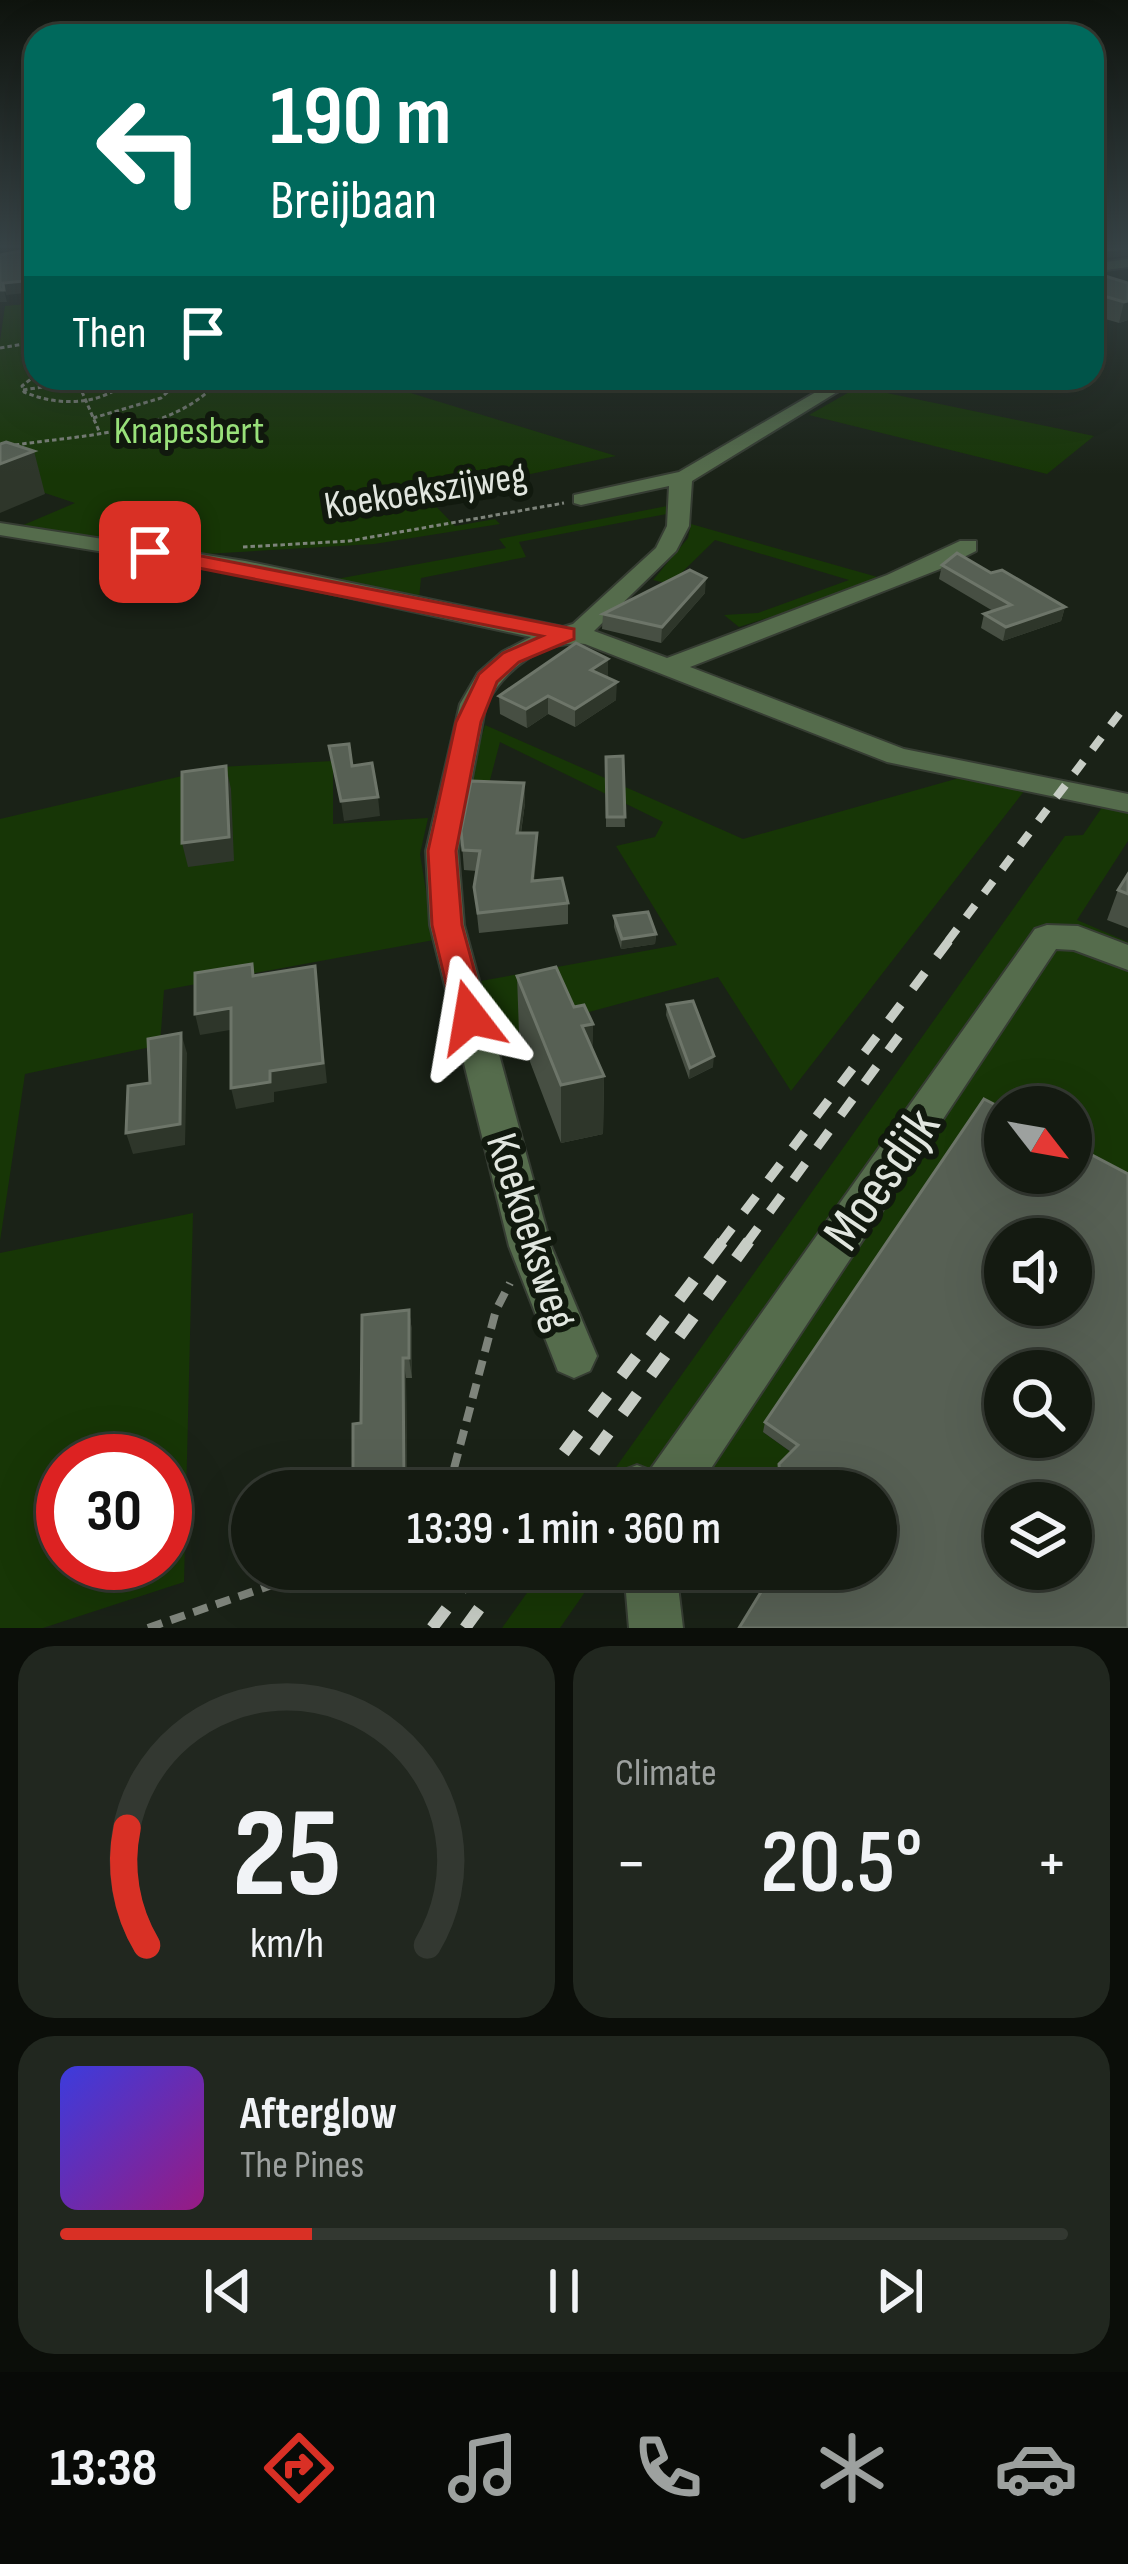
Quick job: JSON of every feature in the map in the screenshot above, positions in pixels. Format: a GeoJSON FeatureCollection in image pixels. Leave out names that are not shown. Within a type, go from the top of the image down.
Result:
{"type":"FeatureCollection","features":[{"type":"Feature","properties":{"kind":"street"},"geometry":{"type":"LineString","coordinates":[[685,477],[832,390]]}},
{"type":"Feature","properties":{"kind":"street","name":"Koekoekszijweg"},"geometry":{"type":"LineString","coordinates":[[581,499],[685,477]]}},
{"type":"Feature","properties":{"kind":"street","name":"Koekoeksweg"},"geometry":{"type":"LineString","coordinates":[[574,1356],[530,1246],[447,925],[442,851],[473,704],[487,679],[511,658],[583,629],[665,551],[678,526],[679,486],[685,477]]}},
{"type":"Feature","properties":{"kind":"street"},"geometry":{"type":"LineString","coordinates":[[0,529],[245,568],[589,637],[897,756],[1128,803]]}},
{"type":"Feature","properties":{"kind":"street"},"geometry":{"type":"LineString","coordinates":[[671,665],[728,636],[880,588],[968,546]]}},
{"type":"Feature","properties":{"kind":"street","name":"Moesdijk"},"geometry":{"type":"LineString","coordinates":[[680,1470],[1047,937],[1078,938],[1128,958]]}},
{"type":"Feature","properties":{"kind":"street"},"geometry":{"type":"LineString","coordinates":[[652,1590],[656,1628]]}},
{"type":"Feature","properties":{"kind":"path"},"geometry":{"type":"LineString","coordinates":[[23,390],[46,400],[85,399],[117,390]]}},
{"type":"Feature","properties":{"kind":"path"},"geometry":{"type":"LineString","coordinates":[[81,390],[99,431]]}},
{"type":"Feature","properties":{"kind":"path"},"geometry":{"type":"LineString","coordinates":[[93,418],[161,398],[170,390]]}},
{"type":"Feature","properties":{"kind":"path"},"geometry":{"type":"LineString","coordinates":[[0,448],[152,420],[212,390]]}},
{"type":"Feature","properties":{"kind":"path","name":"Koekoekszijweg"},"geometry":{"type":"LineString","coordinates":[[233,547],[350,541],[581,499]]}},
{"type":"Feature","properties":{"kind":"path"},"geometry":{"type":"LineString","coordinates":[[454,1470],[496,1310],[530,1246]]}},
{"type":"Feature","properties":{"kind":"path"},"geometry":{"type":"LineString","coordinates":[[148,1628],[257,1590]]}},
{"type":"Feature","properties":{"kind":"green space","name":"Knapesbert"},"geometry":{"type":"Polygon","coordinates":[[[3,322],[24,322],[24,390],[401,390],[616,456],[426,496],[455,526],[495,519],[500,524],[374,544],[205,554],[21,526],[75,503],[0,478],[3,322]]]}},
{"type":"Feature","properties":{"kind":"green space"},"geometry":{"type":"Polygon","coordinates":[[[853,390],[872,390],[1094,436],[1047,474],[809,415],[853,390]]]}},
{"type":"Feature","properties":{"kind":"green space"},"geometry":{"type":"Polygon","coordinates":[[[672,505],[672,513],[519,542],[526,557],[421,578],[419,599],[331,580],[506,548],[499,539],[672,505]]]}},
{"type":"Feature","properties":{"kind":"green space"},"geometry":{"type":"Polygon","coordinates":[[[691,524],[888,580],[739,627],[724,615],[758,613],[849,580],[715,540],[670,584],[653,580],[688,538],[691,524]]]}},
{"type":"Feature","properties":{"kind":"green space"},"geometry":{"type":"Polygon","coordinates":[[[485,725],[743,839],[959,778],[1025,790],[791,1091],[718,977],[497,1037],[481,981],[677,945],[616,846],[655,837],[663,822],[500,742],[484,803],[463,801],[485,725]]]}},
{"type":"Feature","properties":{"kind":"green space"},"geometry":{"type":"Polygon","coordinates":[[[333,761],[333,824],[428,818],[420,854],[434,940],[164,990],[160,1045],[25,1074],[0,1241],[0,819],[220,767],[333,761]]]}},
{"type":"Feature","properties":{"kind":"green space"},"geometry":{"type":"Polygon","coordinates":[[[1105,803],[1128,809],[1128,841],[1077,920],[1128,942],[1128,947],[1054,929],[670,1468],[614,1470],[1065,836],[1083,835],[1105,803]]]}},
{"type":"Feature","properties":{"kind":"green space"},"geometry":{"type":"Polygon","coordinates":[[[1067,946],[1128,966],[1128,1187],[1092,1168],[1092,1086],[984,1086],[984,1149],[763,1432],[815,1470],[694,1470],[1048,953],[1067,946]]]}},
{"type":"Feature","properties":{"kind":"green space"},"geometry":{"type":"Polygon","coordinates":[[[193,1213],[188,1434],[36,1434],[36,1590],[159,1590],[43,1628],[0,1628],[0,1253],[193,1213]]]}},
{"type":"Feature","properties":{"kind":"green space"},"geometry":{"type":"Polygon","coordinates":[[[529,1590],[586,1590],[560,1628],[502,1628],[529,1590]]]}},
{"type":"Feature","properties":{"kind":"building"},"geometry":{"type":"Polygon","coordinates":[[[0,444],[34,451],[0,464],[0,444]]]}},
{"type":"Feature","properties":{"kind":"building"},"geometry":{"type":"Polygon","coordinates":[[[957,553],[991,573],[1002,570],[1065,607],[1006,627],[984,614],[1011,605],[942,565],[957,553]]]}},
{"type":"Feature","properties":{"kind":"building"},"geometry":{"type":"Polygon","coordinates":[[[690,570],[706,578],[662,627],[603,614],[690,570]]]}},
{"type":"Feature","properties":{"kind":"building"},"geometry":{"type":"Polygon","coordinates":[[[576,643],[608,659],[591,670],[617,682],[575,709],[548,696],[526,709],[499,696],[576,643]]]}},
{"type":"Feature","properties":{"kind":"building"},"geometry":{"type":"Polygon","coordinates":[[[349,744],[352,766],[372,763],[378,797],[341,801],[329,746],[349,744]]]}},
{"type":"Feature","properties":{"kind":"building"},"geometry":{"type":"Polygon","coordinates":[[[623,756],[625,817],[607,817],[606,757],[623,756]]]}},
{"type":"Feature","properties":{"kind":"building"},"geometry":{"type":"Polygon","coordinates":[[[226,766],[229,837],[182,843],[182,772],[226,766]]]}},
{"type":"Feature","properties":{"kind":"building"},"geometry":{"type":"Polygon","coordinates":[[[471,781],[524,783],[517,833],[537,833],[532,881],[562,878],[568,903],[478,913],[474,887],[480,851],[463,850],[461,831],[471,781]]]}},
{"type":"Feature","properties":{"kind":"building"},"geometry":{"type":"Polygon","coordinates":[[[1128,874],[1128,894],[1118,890],[1128,874]]]}},
{"type":"Feature","properties":{"kind":"building"},"geometry":{"type":"Polygon","coordinates":[[[648,912],[656,934],[622,939],[614,916],[648,912]]]}},
{"type":"Feature","properties":{"kind":"building"},"geometry":{"type":"Polygon","coordinates":[[[252,964],[253,976],[315,966],[323,1063],[270,1071],[270,1082],[231,1088],[231,1008],[195,1014],[195,973],[252,964]]]}},
{"type":"Feature","properties":{"kind":"building"},"geometry":{"type":"Polygon","coordinates":[[[556,967],[574,1007],[584,1005],[593,1024],[582,1026],[604,1076],[561,1085],[517,976],[556,967]]]}},
{"type":"Feature","properties":{"kind":"building"},"geometry":{"type":"Polygon","coordinates":[[[693,1001],[714,1056],[690,1068],[667,1005],[693,1001]]]}},
{"type":"Feature","properties":{"kind":"building"},"geometry":{"type":"Polygon","coordinates":[[[181,1033],[180,1124],[126,1133],[128,1086],[150,1083],[148,1039],[181,1033]]]}},
{"type":"Feature","properties":{"kind":"building"},"geometry":{"type":"Polygon","coordinates":[[[984,1099],[984,1194],[1092,1194],[1092,1155],[1128,1174],[1128,1628],[739,1628],[762,1590],[897,1590],[897,1470],[779,1470],[779,1464],[798,1445],[765,1422],[984,1099]]]}},
{"type":"Feature","properties":{"kind":"building"},"geometry":{"type":"Polygon","coordinates":[[[409,1310],[409,1358],[403,1358],[404,1470],[353,1470],[353,1424],[361,1423],[362,1315],[409,1310]]]}},
{"type":"Feature","properties":{"kind":"railway"},"geometry":{"type":"LineString","coordinates":[[948,941],[1128,702]]}},
{"type":"Feature","properties":{"kind":"railway"},"geometry":{"type":"LineString","coordinates":[[720,1244],[951,938]]}},
{"type":"Feature","properties":{"kind":"railway"},"geometry":{"type":"LineString","coordinates":[[746,1244],[899,1036]]}},
{"type":"Feature","properties":{"kind":"railway"},"geometry":{"type":"LineString","coordinates":[[551,1470],[723,1241]]}},
{"type":"Feature","properties":{"kind":"railway"},"geometry":{"type":"LineString","coordinates":[[581,1470],[749,1241]]}},
{"type":"Feature","properties":{"kind":"railway"},"geometry":{"type":"LineString","coordinates":[[432,1628],[461,1590]]}},
{"type":"Feature","properties":{"kind":"railway"},"geometry":{"type":"LineString","coordinates":[[465,1628],[493,1590]]}},
{"type":"Feature","properties":{"kind":"route"},"geometry":{"type":"LineString","coordinates":[[150,552],[566,634],[511,658],[487,679],[473,704],[442,851],[447,925],[470,1017]]}}]}
